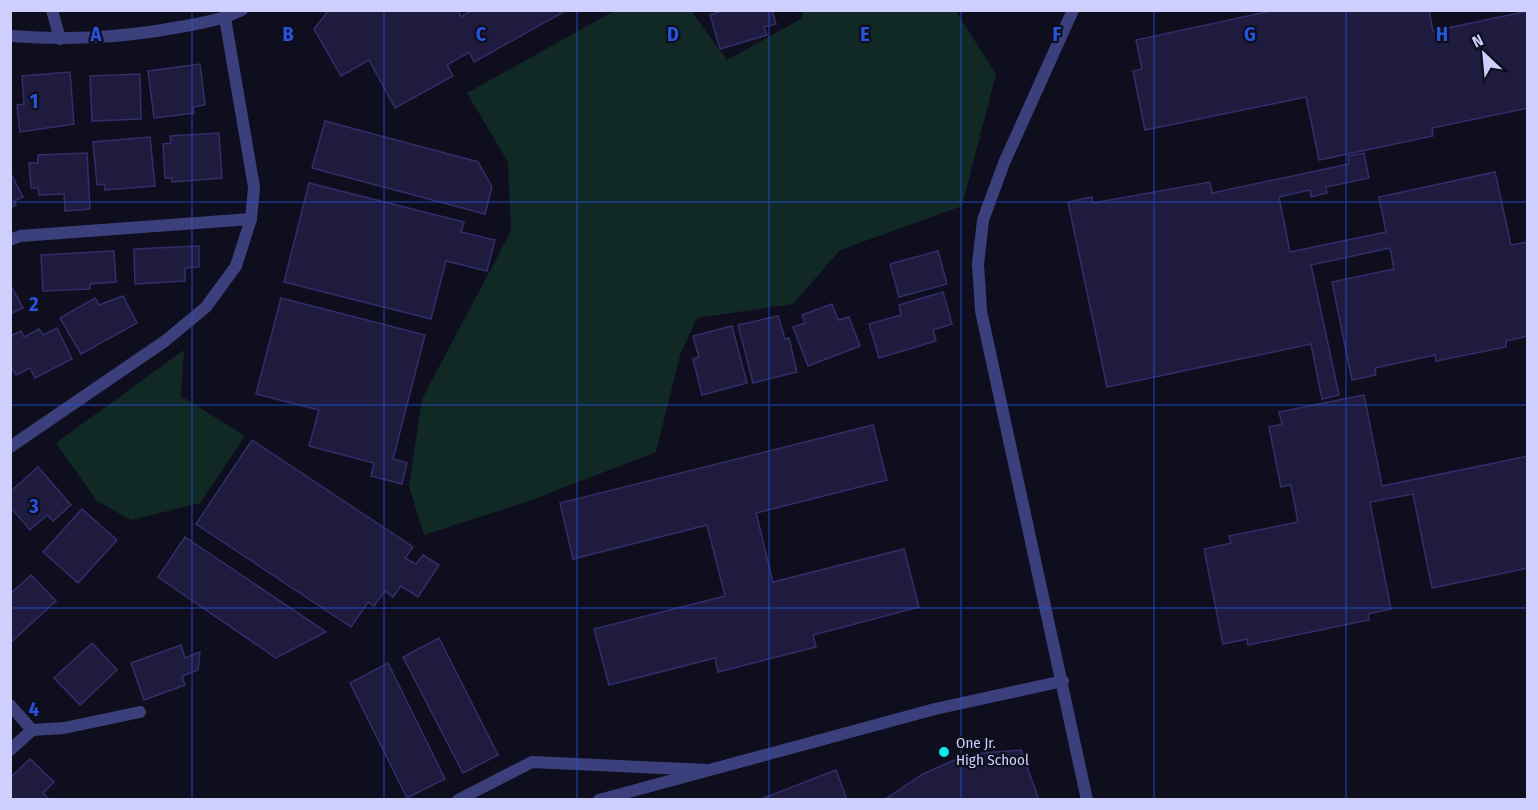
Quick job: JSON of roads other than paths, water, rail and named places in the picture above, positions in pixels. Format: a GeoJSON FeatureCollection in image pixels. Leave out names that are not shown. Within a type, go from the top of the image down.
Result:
{"type":"FeatureCollection","features":[{"type":"Feature","properties":{"kind":"street"},"geometry":{"type":"LineString","coordinates":[[52,10],[60,39]]}},
{"type":"Feature","properties":{"kind":"street"},"geometry":{"type":"LineString","coordinates":[[10,36],[60,39],[124,37],[225,18],[242,10]]}},
{"type":"Feature","properties":{"kind":"street"},"geometry":{"type":"LineString","coordinates":[[1073,10],[1004,163],[983,220],[978,264],[981,311],[1088,800]]}},
{"type":"Feature","properties":{"kind":"street"},"geometry":{"type":"LineString","coordinates":[[10,447],[165,341],[206,307],[236,266],[251,219],[254,187],[225,18]]}},
{"type":"Feature","properties":{"kind":"street"},"geometry":{"type":"LineString","coordinates":[[10,240],[20,236],[251,219]]}},
{"type":"Feature","properties":{"kind":"street"},"geometry":{"type":"LineString","coordinates":[[599,800],[935,709],[1063,681]]}},
{"type":"Feature","properties":{"kind":"street"},"geometry":{"type":"LineString","coordinates":[[10,705],[32,730]]}},
{"type":"Feature","properties":{"kind":"street"},"geometry":{"type":"LineString","coordinates":[[10,750],[32,730],[64,728],[140,712]]}},
{"type":"Feature","properties":{"kind":"street"},"geometry":{"type":"LineString","coordinates":[[458,800],[532,762],[711,770]]}},
{"type":"Feature","properties":{"kind":"place","name":"One Jr. High School"},"geometry":{"type":"Point","coordinates":[944,752]}}]}
